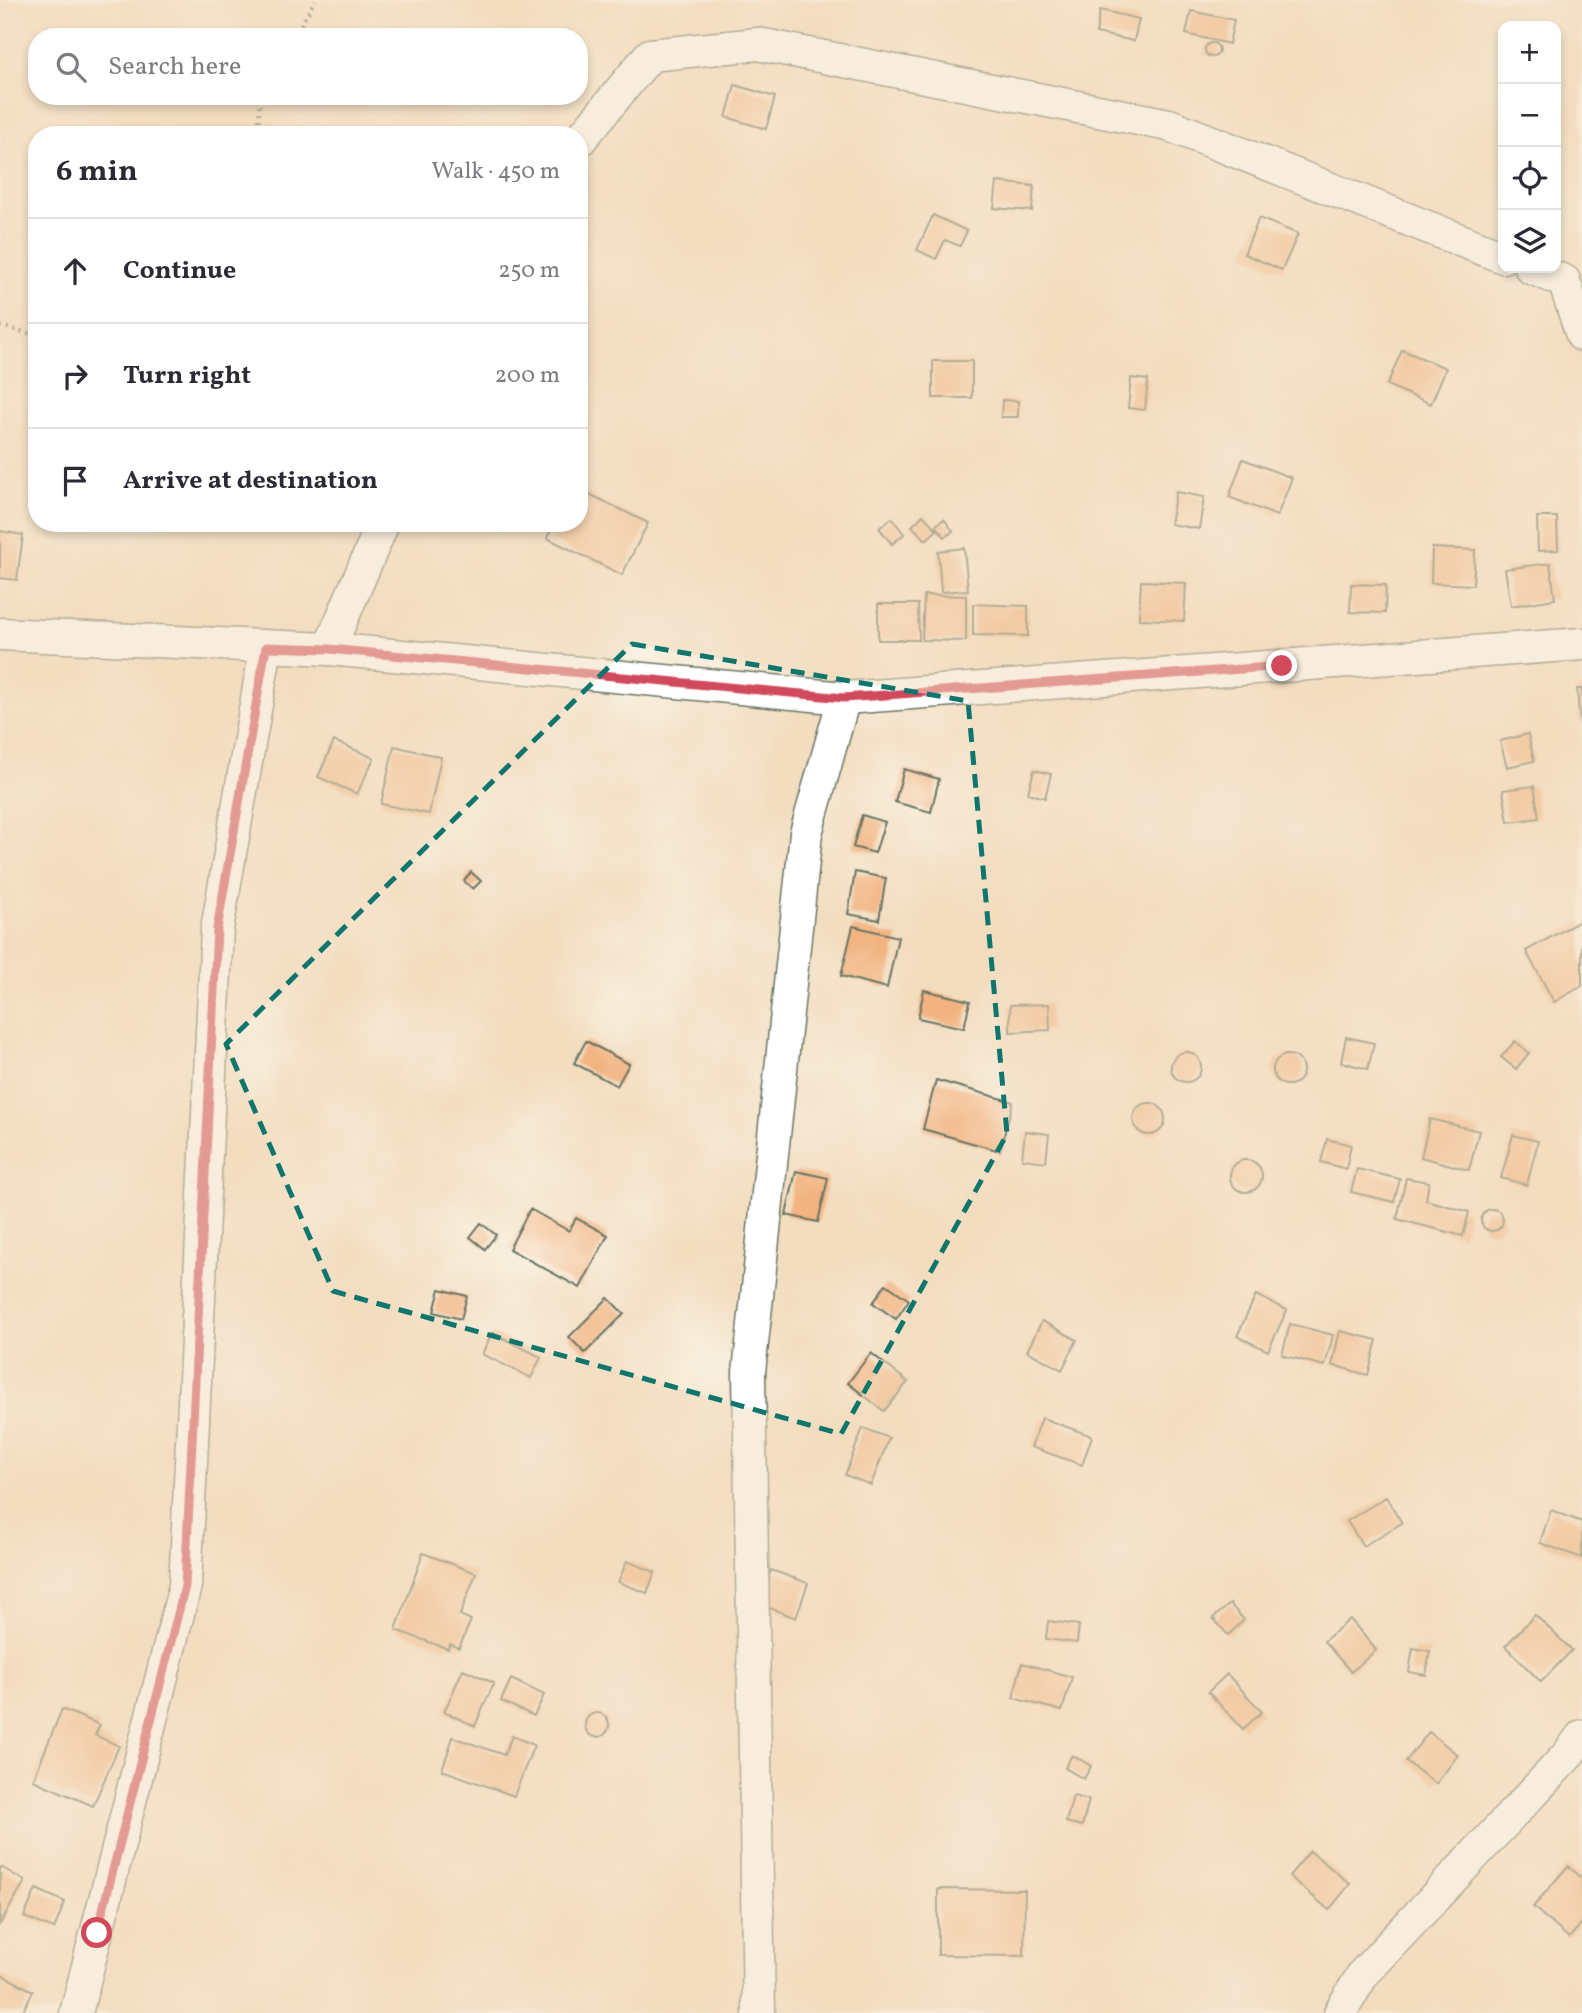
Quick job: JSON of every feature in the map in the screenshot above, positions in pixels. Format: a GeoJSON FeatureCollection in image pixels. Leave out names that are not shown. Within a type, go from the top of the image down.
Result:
{"type":"FeatureCollection","features":[{"type":"Feature","properties":{"kind":"street"},"geometry":{"type":"LineString","coordinates":[[588,130],[650,55],[758,44],[1169,125],[1498,255]]}},
{"type":"Feature","properties":{"kind":"street"},"geometry":{"type":"LineString","coordinates":[[1544,273],[1564,281],[1582,335]]}},
{"type":"Feature","properties":{"kind":"street"},"geometry":{"type":"LineString","coordinates":[[329,649],[379,532]]}},
{"type":"Feature","properties":{"kind":"street"},"geometry":{"type":"LineString","coordinates":[[0,634],[329,649],[844,698],[1582,644]]}},
{"type":"Feature","properties":{"kind":"street"},"geometry":{"type":"LineString","coordinates":[[76,2013],[185,1586],[217,929],[266,647]]}},
{"type":"Feature","properties":{"kind":"street"},"geometry":{"type":"LineString","coordinates":[[760,2013],[749,1372],[806,833],[844,698]]}},
{"type":"Feature","properties":{"kind":"street"},"geometry":{"type":"LineString","coordinates":[[1340,2013],[1363,1974],[1566,1757],[1582,1736]]}},
{"type":"Feature","properties":{"kind":"path"},"geometry":{"type":"LineString","coordinates":[[299,28],[315,0]]}},
{"type":"Feature","properties":{"kind":"path"},"geometry":{"type":"LineString","coordinates":[[258,126],[260,105]]}},
{"type":"Feature","properties":{"kind":"path"},"geometry":{"type":"LineString","coordinates":[[0,326],[28,333]]}},
{"type":"Feature","properties":{"kind":"highlighted area"},"geometry":{"type":"Polygon","coordinates":[[[632,644],[968,701],[1007,1134],[841,1434],[333,1291],[226,1044],[632,644]]]}},
{"type":"Feature","properties":{"kind":"building"},"geometry":{"type":"Polygon","coordinates":[[[1100,10],[1139,19],[1134,41],[1096,33],[1100,10]]]}},
{"type":"Feature","properties":{"kind":"building"},"geometry":{"type":"Polygon","coordinates":[[[1191,11],[1234,20],[1229,44],[1186,34],[1191,11]]]}},
{"type":"Feature","properties":{"kind":"building"},"geometry":{"type":"Polygon","coordinates":[[[1212,43],[1217,45],[1217,55],[1212,57],[1207,55],[1205,50],[1207,45],[1212,43]]]}},
{"type":"Feature","properties":{"kind":"building"},"geometry":{"type":"Polygon","coordinates":[[[735,85],[775,97],[766,129],[726,117],[735,85]]]}},
{"type":"Feature","properties":{"kind":"building"},"geometry":{"type":"Polygon","coordinates":[[[997,182],[1034,186],[1032,211],[994,208],[997,182]]]}},
{"type":"Feature","properties":{"kind":"building"},"geometry":{"type":"Polygon","coordinates":[[[933,215],[967,231],[960,246],[945,240],[936,259],[917,250],[933,215]]]}},
{"type":"Feature","properties":{"kind":"building"},"geometry":{"type":"Polygon","coordinates":[[[1259,218],[1298,234],[1282,270],[1244,254],[1259,218]]]}},
{"type":"Feature","properties":{"kind":"building"},"geometry":{"type":"Polygon","coordinates":[[[1402,350],[1446,368],[1431,404],[1387,385],[1402,350]]]}},
{"type":"Feature","properties":{"kind":"building"},"geometry":{"type":"Polygon","coordinates":[[[933,361],[972,361],[972,398],[933,398],[933,361]]]}},
{"type":"Feature","properties":{"kind":"building"},"geometry":{"type":"Polygon","coordinates":[[[1131,378],[1148,380],[1145,410],[1128,408],[1131,378]]]}},
{"type":"Feature","properties":{"kind":"building"},"geometry":{"type":"Polygon","coordinates":[[[1002,400],[1018,401],[1018,417],[1001,417],[1002,400]]]}},
{"type":"Feature","properties":{"kind":"building"},"geometry":{"type":"Polygon","coordinates":[[[1243,459],[1292,478],[1277,516],[1229,497],[1243,459]]]}},
{"type":"Feature","properties":{"kind":"building"},"geometry":{"type":"Polygon","coordinates":[[[1176,492],[1204,497],[1199,529],[1170,524],[1176,492]]]}},
{"type":"Feature","properties":{"kind":"building"},"geometry":{"type":"Polygon","coordinates":[[[588,493],[648,523],[622,575],[547,538],[550,532],[588,532],[588,493]]]}},
{"type":"Feature","properties":{"kind":"building"},"geometry":{"type":"Polygon","coordinates":[[[923,515],[937,530],[926,540],[912,526],[923,515]]]}},
{"type":"Feature","properties":{"kind":"building"},"geometry":{"type":"Polygon","coordinates":[[[1537,517],[1557,517],[1558,550],[1538,551],[1537,517]]]}},
{"type":"Feature","properties":{"kind":"building"},"geometry":{"type":"Polygon","coordinates":[[[892,518],[904,534],[892,544],[879,528],[892,518]]]}},
{"type":"Feature","properties":{"kind":"building"},"geometry":{"type":"Polygon","coordinates":[[[944,519],[953,531],[945,537],[935,526],[944,519]]]}},
{"type":"Feature","properties":{"kind":"building"},"geometry":{"type":"Polygon","coordinates":[[[0,531],[23,535],[17,580],[0,578],[0,531]]]}},
{"type":"Feature","properties":{"kind":"building"},"geometry":{"type":"Polygon","coordinates":[[[964,548],[968,590],[941,592],[938,551],[964,548]]]}},
{"type":"Feature","properties":{"kind":"building"},"geometry":{"type":"Polygon","coordinates":[[[1432,548],[1475,550],[1473,585],[1431,583],[1432,548]]]}},
{"type":"Feature","properties":{"kind":"building"},"geometry":{"type":"Polygon","coordinates":[[[1550,563],[1555,599],[1511,606],[1505,569],[1550,563]]]}},
{"type":"Feature","properties":{"kind":"building"},"geometry":{"type":"Polygon","coordinates":[[[1141,581],[1186,583],[1184,621],[1139,619],[1141,581]]]}},
{"type":"Feature","properties":{"kind":"building"},"geometry":{"type":"Polygon","coordinates":[[[1351,584],[1386,585],[1385,613],[1350,612],[1351,584]]]}},
{"type":"Feature","properties":{"kind":"building"},"geometry":{"type":"Polygon","coordinates":[[[924,595],[966,596],[966,641],[922,640],[924,595]]]}},
{"type":"Feature","properties":{"kind":"building"},"geometry":{"type":"Polygon","coordinates":[[[878,604],[918,604],[919,640],[878,640],[878,604]]]}},
{"type":"Feature","properties":{"kind":"building"},"geometry":{"type":"Polygon","coordinates":[[[973,604],[1028,606],[1028,636],[973,635],[973,604]]]}},
{"type":"Feature","properties":{"kind":"building"},"geometry":{"type":"Polygon","coordinates":[[[1577,689],[1582,689],[1580,724],[1577,689]]]}},
{"type":"Feature","properties":{"kind":"building"},"geometry":{"type":"Polygon","coordinates":[[[1528,734],[1534,761],[1507,767],[1500,741],[1528,734]]]}},
{"type":"Feature","properties":{"kind":"building"},"geometry":{"type":"Polygon","coordinates":[[[334,741],[374,758],[357,794],[318,777],[334,741]]]}},
{"type":"Feature","properties":{"kind":"building"},"geometry":{"type":"Polygon","coordinates":[[[394,746],[441,757],[429,814],[381,804],[394,746]]]}},
{"type":"Feature","properties":{"kind":"building"},"geometry":{"type":"Polygon","coordinates":[[[904,769],[939,779],[931,812],[895,802],[904,769]]]}},
{"type":"Feature","properties":{"kind":"building"},"geometry":{"type":"Polygon","coordinates":[[[1034,770],[1051,774],[1045,798],[1028,793],[1034,770]]]}},
{"type":"Feature","properties":{"kind":"building"},"geometry":{"type":"Polygon","coordinates":[[[1534,786],[1539,818],[1508,822],[1503,790],[1534,786]]]}},
{"type":"Feature","properties":{"kind":"building"},"geometry":{"type":"Polygon","coordinates":[[[862,815],[885,822],[875,853],[853,847],[862,815]]]}},
{"type":"Feature","properties":{"kind":"building"},"geometry":{"type":"Polygon","coordinates":[[[471,872],[481,881],[473,889],[464,881],[471,872]]]}},
{"type":"Feature","properties":{"kind":"building"},"geometry":{"type":"Polygon","coordinates":[[[855,872],[886,878],[879,920],[848,914],[855,872]]]}},
{"type":"Feature","properties":{"kind":"building"},"geometry":{"type":"Polygon","coordinates":[[[1582,920],[1582,986],[1554,1002],[1526,951],[1582,920]]]}},
{"type":"Feature","properties":{"kind":"building"},"geometry":{"type":"Polygon","coordinates":[[[853,926],[898,937],[887,988],[841,976],[853,926]]]}},
{"type":"Feature","properties":{"kind":"building"},"geometry":{"type":"Polygon","coordinates":[[[924,990],[970,1001],[964,1028],[918,1018],[924,990]]]}},
{"type":"Feature","properties":{"kind":"building"},"geometry":{"type":"Polygon","coordinates":[[[1049,1004],[1050,1030],[1010,1032],[1010,1005],[1049,1004]]]}},
{"type":"Feature","properties":{"kind":"building"},"geometry":{"type":"Polygon","coordinates":[[[1346,1037],[1374,1043],[1368,1069],[1341,1062],[1346,1037]]]}},
{"type":"Feature","properties":{"kind":"building"},"geometry":{"type":"Polygon","coordinates":[[[586,1041],[629,1064],[617,1086],[574,1063],[586,1041]]]}},
{"type":"Feature","properties":{"kind":"building"},"geometry":{"type":"Polygon","coordinates":[[[1515,1041],[1529,1053],[1516,1069],[1501,1057],[1515,1041]]]}},
{"type":"Feature","properties":{"kind":"building"},"geometry":{"type":"Polygon","coordinates":[[[1186,1052],[1197,1056],[1201,1067],[1197,1078],[1186,1082],[1175,1078],[1171,1067],[1175,1056],[1186,1052]]]}},
{"type":"Feature","properties":{"kind":"building"},"geometry":{"type":"Polygon","coordinates":[[[1288,1055],[1299,1059],[1303,1070],[1299,1081],[1288,1085],[1277,1081],[1273,1070],[1277,1059],[1288,1055]]]}},
{"type":"Feature","properties":{"kind":"building"},"geometry":{"type":"Polygon","coordinates":[[[936,1080],[1013,1102],[1000,1151],[923,1129],[936,1080]]]}},
{"type":"Feature","properties":{"kind":"building"},"geometry":{"type":"Polygon","coordinates":[[[1149,1103],[1160,1108],[1165,1119],[1160,1130],[1149,1135],[1138,1130],[1133,1119],[1138,1108],[1149,1103]]]}},
{"type":"Feature","properties":{"kind":"building"},"geometry":{"type":"Polygon","coordinates":[[[1430,1119],[1479,1131],[1469,1170],[1421,1157],[1430,1119]]]}},
{"type":"Feature","properties":{"kind":"building"},"geometry":{"type":"Polygon","coordinates":[[[1025,1131],[1049,1134],[1046,1162],[1022,1159],[1025,1131]]]}},
{"type":"Feature","properties":{"kind":"building"},"geometry":{"type":"Polygon","coordinates":[[[1513,1135],[1538,1141],[1527,1185],[1501,1178],[1513,1135]]]}},
{"type":"Feature","properties":{"kind":"building"},"geometry":{"type":"Polygon","coordinates":[[[1327,1139],[1351,1145],[1346,1169],[1321,1162],[1327,1139]]]}},
{"type":"Feature","properties":{"kind":"building"},"geometry":{"type":"Polygon","coordinates":[[[1246,1160],[1257,1165],[1262,1176],[1257,1187],[1246,1192],[1235,1187],[1230,1176],[1235,1165],[1246,1160]]]}},
{"type":"Feature","properties":{"kind":"building"},"geometry":{"type":"Polygon","coordinates":[[[1357,1169],[1400,1179],[1394,1202],[1351,1192],[1357,1169]]]}},
{"type":"Feature","properties":{"kind":"building"},"geometry":{"type":"Polygon","coordinates":[[[796,1171],[828,1178],[818,1222],[786,1215],[796,1171]]]}},
{"type":"Feature","properties":{"kind":"building"},"geometry":{"type":"Polygon","coordinates":[[[1406,1178],[1429,1182],[1426,1200],[1469,1212],[1463,1236],[1397,1219],[1406,1178]]]}},
{"type":"Feature","properties":{"kind":"building"},"geometry":{"type":"Polygon","coordinates":[[[530,1209],[569,1231],[576,1218],[608,1235],[580,1288],[509,1249],[530,1209]]]}},
{"type":"Feature","properties":{"kind":"building"},"geometry":{"type":"Polygon","coordinates":[[[1488,1209],[1496,1209],[1503,1216],[1503,1224],[1496,1231],[1488,1231],[1481,1224],[1481,1216],[1488,1209]]]}},
{"type":"Feature","properties":{"kind":"building"},"geometry":{"type":"Polygon","coordinates":[[[481,1223],[496,1235],[485,1249],[470,1237],[481,1223]]]}},
{"type":"Feature","properties":{"kind":"building"},"geometry":{"type":"Polygon","coordinates":[[[886,1284],[909,1300],[896,1319],[873,1303],[886,1284]]]}},
{"type":"Feature","properties":{"kind":"building"},"geometry":{"type":"Polygon","coordinates":[[[440,1289],[467,1296],[461,1319],[434,1312],[440,1289]]]}},
{"type":"Feature","properties":{"kind":"building"},"geometry":{"type":"Polygon","coordinates":[[[1256,1295],[1287,1310],[1268,1351],[1237,1336],[1256,1295]]]}},
{"type":"Feature","properties":{"kind":"building"},"geometry":{"type":"Polygon","coordinates":[[[608,1298],[624,1314],[585,1353],[569,1337],[608,1298]]]}},
{"type":"Feature","properties":{"kind":"building"},"geometry":{"type":"Polygon","coordinates":[[[1042,1321],[1077,1340],[1062,1370],[1027,1351],[1042,1321]]]}},
{"type":"Feature","properties":{"kind":"building"},"geometry":{"type":"Polygon","coordinates":[[[1290,1324],[1333,1335],[1325,1366],[1282,1355],[1290,1324]]]}},
{"type":"Feature","properties":{"kind":"building"},"geometry":{"type":"Polygon","coordinates":[[[1340,1331],[1377,1340],[1368,1375],[1332,1365],[1340,1331]]]}},
{"type":"Feature","properties":{"kind":"building"},"geometry":{"type":"Polygon","coordinates":[[[492,1333],[541,1357],[531,1378],[482,1354],[492,1333]]]}},
{"type":"Feature","properties":{"kind":"building"},"geometry":{"type":"Polygon","coordinates":[[[871,1353],[908,1382],[884,1411],[848,1383],[871,1353]]]}},
{"type":"Feature","properties":{"kind":"building"},"geometry":{"type":"Polygon","coordinates":[[[1042,1418],[1092,1436],[1082,1465],[1031,1447],[1042,1418]]]}},
{"type":"Feature","properties":{"kind":"building"},"geometry":{"type":"Polygon","coordinates":[[[863,1428],[889,1438],[871,1485],[845,1475],[863,1428]]]}},
{"type":"Feature","properties":{"kind":"building"},"geometry":{"type":"Polygon","coordinates":[[[1386,1497],[1402,1523],[1363,1546],[1347,1521],[1386,1497]]]}},
{"type":"Feature","properties":{"kind":"building"},"geometry":{"type":"Polygon","coordinates":[[[1551,1510],[1582,1522],[1582,1558],[1540,1543],[1551,1510]]]}},
{"type":"Feature","properties":{"kind":"building"},"geometry":{"type":"Polygon","coordinates":[[[423,1553],[476,1573],[460,1615],[471,1620],[459,1648],[450,1644],[448,1649],[396,1630],[423,1553]]]}},
{"type":"Feature","properties":{"kind":"building"},"geometry":{"type":"Polygon","coordinates":[[[627,1561],[655,1572],[647,1593],[618,1582],[627,1561]]]}},
{"type":"Feature","properties":{"kind":"building"},"geometry":{"type":"Polygon","coordinates":[[[771,1570],[808,1583],[796,1618],[759,1604],[771,1570]]]}},
{"type":"Feature","properties":{"kind":"building"},"geometry":{"type":"Polygon","coordinates":[[[1230,1604],[1244,1620],[1228,1635],[1213,1618],[1230,1604]]]}},
{"type":"Feature","properties":{"kind":"building"},"geometry":{"type":"Polygon","coordinates":[[[1535,1615],[1572,1650],[1541,1682],[1505,1646],[1535,1615]]]}},
{"type":"Feature","properties":{"kind":"building"},"geometry":{"type":"Polygon","coordinates":[[[1350,1619],[1376,1650],[1351,1672],[1324,1641],[1350,1619]]]}},
{"type":"Feature","properties":{"kind":"building"},"geometry":{"type":"Polygon","coordinates":[[[1048,1621],[1079,1625],[1077,1643],[1046,1639],[1048,1621]]]}},
{"type":"Feature","properties":{"kind":"building"},"geometry":{"type":"Polygon","coordinates":[[[1413,1648],[1430,1651],[1426,1675],[1409,1672],[1413,1648]]]}},
{"type":"Feature","properties":{"kind":"building"},"geometry":{"type":"Polygon","coordinates":[[[1022,1663],[1072,1677],[1062,1711],[1013,1698],[1022,1663]]]}},
{"type":"Feature","properties":{"kind":"building"},"geometry":{"type":"Polygon","coordinates":[[[463,1669],[494,1683],[475,1726],[444,1712],[463,1669]]]}},
{"type":"Feature","properties":{"kind":"building"},"geometry":{"type":"Polygon","coordinates":[[[1227,1674],[1262,1712],[1243,1729],[1208,1692],[1227,1674]]]}},
{"type":"Feature","properties":{"kind":"building"},"geometry":{"type":"Polygon","coordinates":[[[511,1679],[544,1695],[534,1716],[501,1701],[511,1679]]]}},
{"type":"Feature","properties":{"kind":"building"},"geometry":{"type":"Polygon","coordinates":[[[62,1709],[100,1725],[95,1735],[119,1746],[93,1806],[33,1780],[62,1709]]]}},
{"type":"Feature","properties":{"kind":"building"},"geometry":{"type":"Polygon","coordinates":[[[597,1713],[606,1716],[609,1725],[606,1734],[597,1737],[588,1734],[585,1725],[588,1716],[597,1713]]]}},
{"type":"Feature","properties":{"kind":"building"},"geometry":{"type":"Polygon","coordinates":[[[1429,1732],[1458,1755],[1436,1784],[1406,1761],[1429,1732]]]}},
{"type":"Feature","properties":{"kind":"building"},"geometry":{"type":"Polygon","coordinates":[[[512,1736],[534,1745],[514,1796],[442,1770],[453,1737],[504,1755],[512,1736]]]}},
{"type":"Feature","properties":{"kind":"building"},"geometry":{"type":"Polygon","coordinates":[[[1072,1755],[1091,1766],[1084,1779],[1065,1768],[1072,1755]]]}},
{"type":"Feature","properties":{"kind":"building"},"geometry":{"type":"Polygon","coordinates":[[[1073,1796],[1089,1800],[1082,1826],[1066,1822],[1073,1796]]]}},
{"type":"Feature","properties":{"kind":"building"},"geometry":{"type":"Polygon","coordinates":[[[1310,1851],[1350,1884],[1329,1910],[1289,1876],[1310,1851]]]}},
{"type":"Feature","properties":{"kind":"building"},"geometry":{"type":"Polygon","coordinates":[[[1568,1866],[1582,1878],[1582,1923],[1569,1938],[1533,1907],[1568,1866]]]}},
{"type":"Feature","properties":{"kind":"building"},"geometry":{"type":"Polygon","coordinates":[[[1,1867],[25,1881],[0,1924],[0,1869],[1,1867]]]}},
{"type":"Feature","properties":{"kind":"building"},"geometry":{"type":"Polygon","coordinates":[[[36,1889],[65,1902],[54,1929],[24,1917],[36,1889]]]}},
{"type":"Feature","properties":{"kind":"building"},"geometry":{"type":"Polygon","coordinates":[[[938,1889],[1025,1890],[1024,1956],[938,1955],[938,1889]]]}},
{"type":"Feature","properties":{"kind":"building"},"geometry":{"type":"Polygon","coordinates":[[[0,1974],[33,1991],[22,2013],[0,2013],[0,1974]]]}},
{"type":"Feature","properties":{"kind":"route"},"geometry":{"type":"LineString","coordinates":[[97,1933],[185,1586],[217,929],[266,647],[329,649],[844,698],[1282,666]]}}]}
